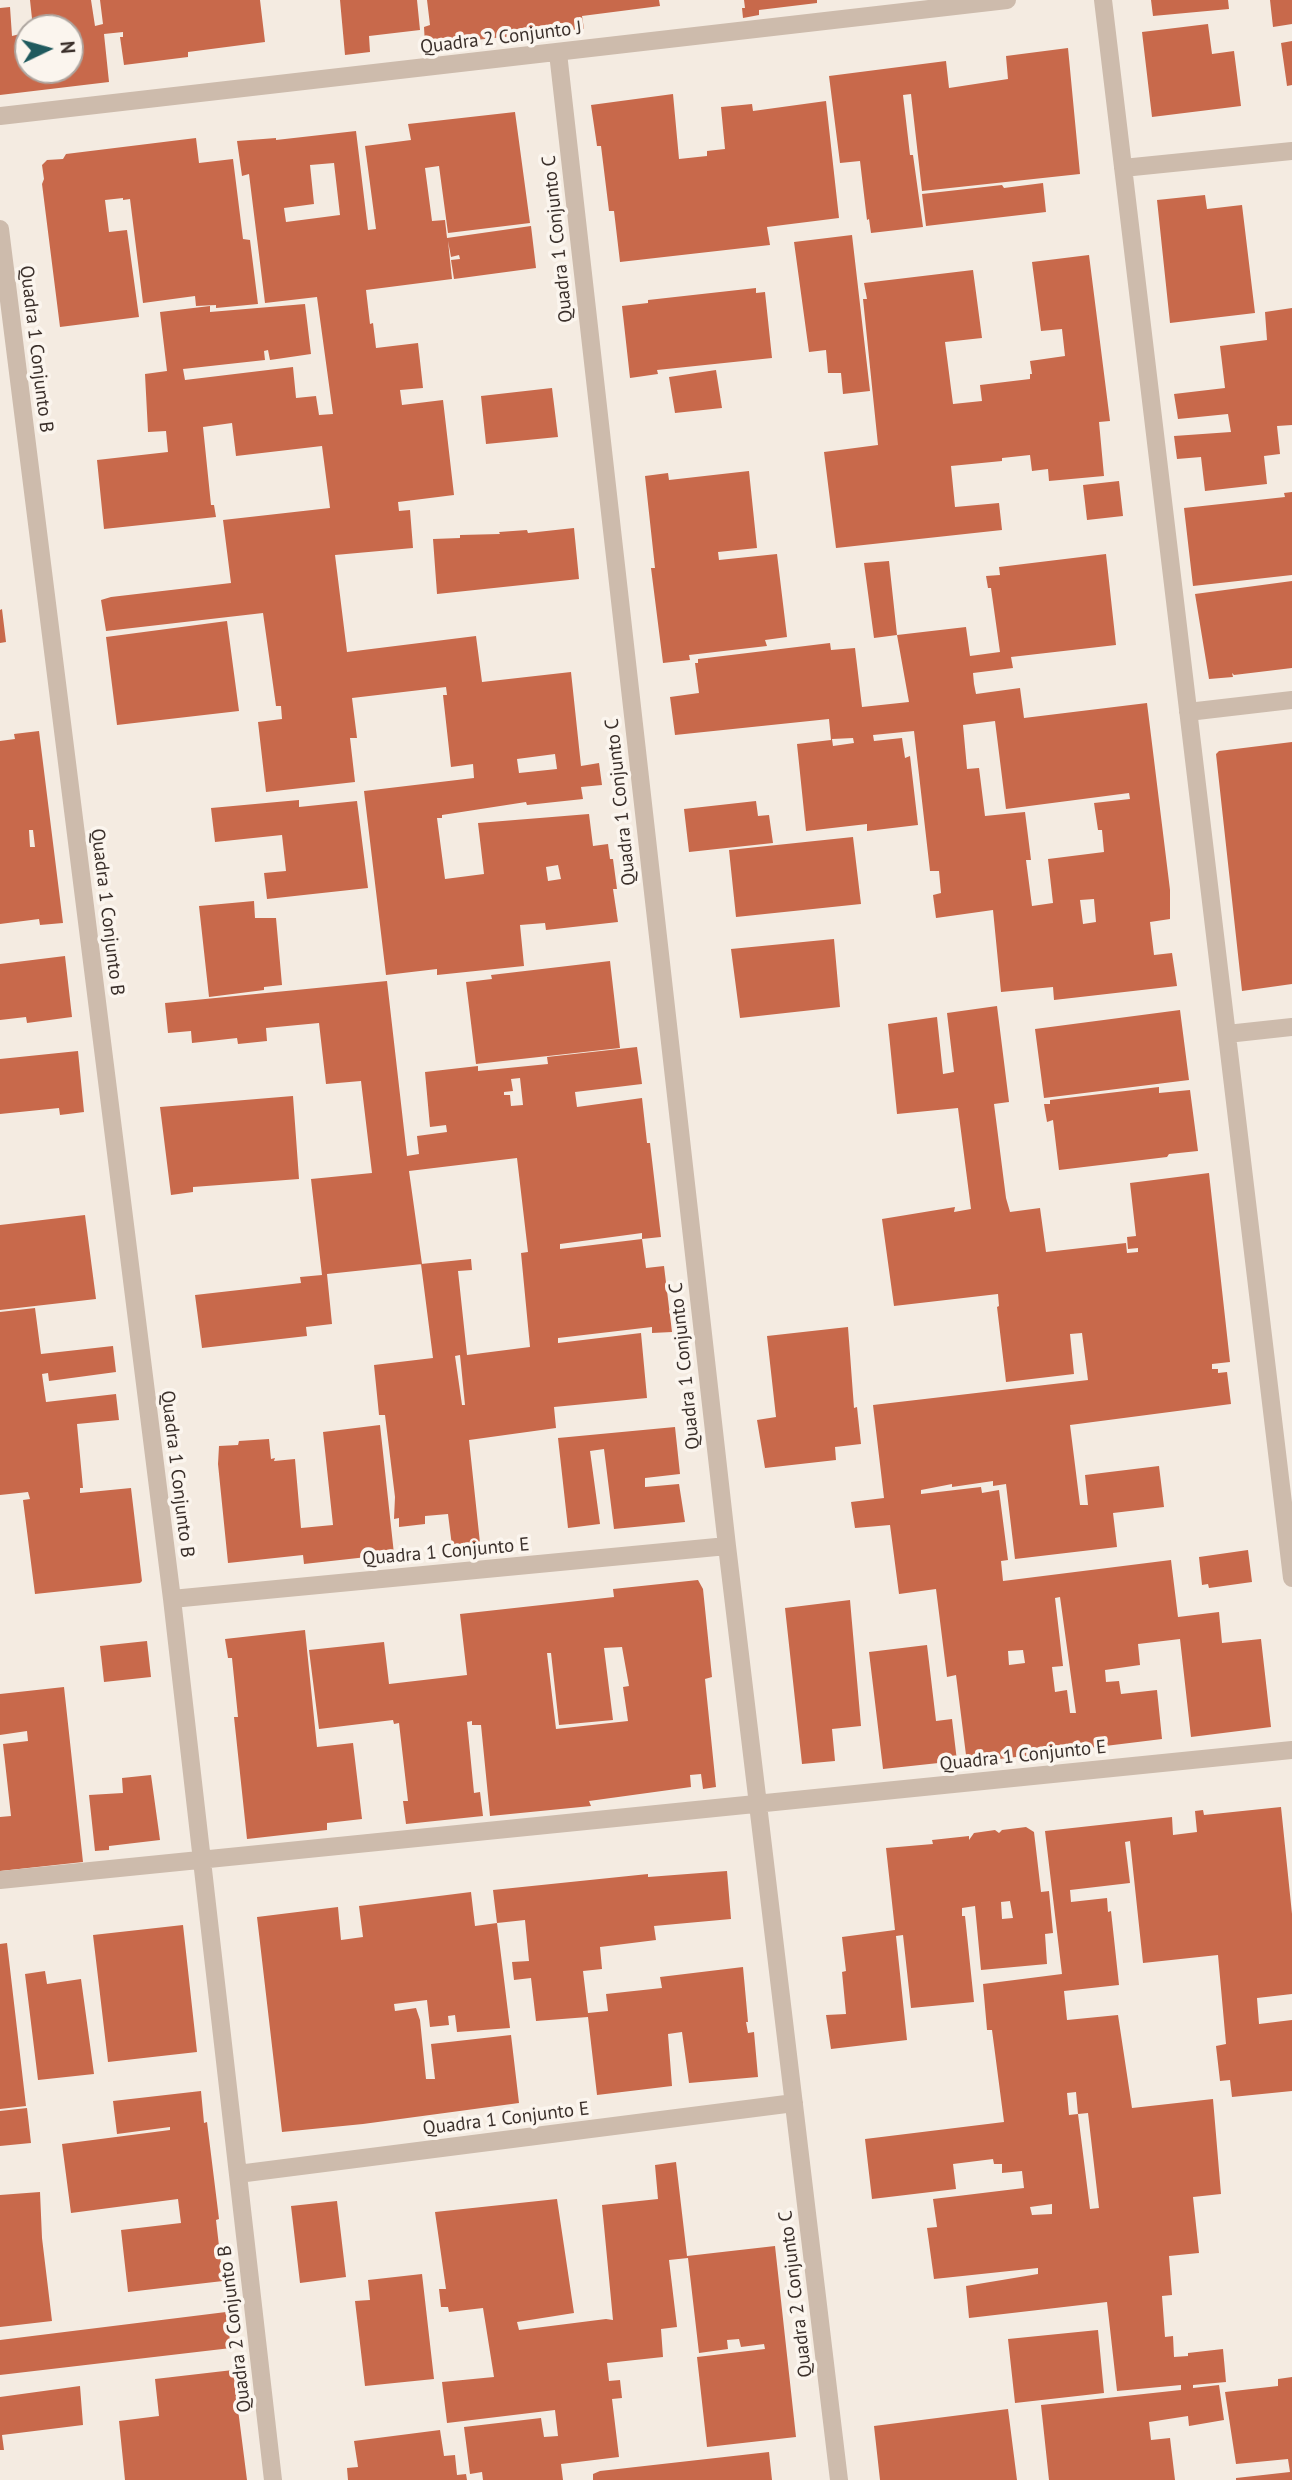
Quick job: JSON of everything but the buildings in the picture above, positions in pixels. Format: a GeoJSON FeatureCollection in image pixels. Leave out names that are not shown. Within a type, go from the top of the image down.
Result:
{"type":"FeatureCollection","features":[{"type":"Feature","properties":{"kind":"street","name":"Quadra 2 Conjunto J"},"geometry":{"type":"LineString","coordinates":[[0,116],[1007,0]]}},
{"type":"Feature","properties":{"kind":"street"},"geometry":{"type":"LineString","coordinates":[[1103,0],[1292,1578]]}},
{"type":"Feature","properties":{"kind":"street","name":"Quadra 1 Conjunto C"},"geometry":{"type":"LineString","coordinates":[[558,53],[727,1546]]}},
{"type":"Feature","properties":{"kind":"street"},"geometry":{"type":"LineString","coordinates":[[1123,168],[1292,151]]}},
{"type":"Feature","properties":{"kind":"street","name":"Quadra 1 Conjunto B"},"geometry":{"type":"LineString","coordinates":[[0,229],[172,1599]]}},
{"type":"Feature","properties":{"kind":"street"},"geometry":{"type":"LineString","coordinates":[[1188,712],[1292,700]]}},
{"type":"Feature","properties":{"kind":"street"},"geometry":{"type":"LineString","coordinates":[[1227,1034],[1292,1027]]}},
{"type":"Feature","properties":{"kind":"street"},"geometry":{"type":"LineString","coordinates":[[727,1546],[794,2103]]}},
{"type":"Feature","properties":{"kind":"street","name":"Quadra 1 Conjunto E"},"geometry":{"type":"LineString","coordinates":[[172,1599],[727,1546]]}},
{"type":"Feature","properties":{"kind":"street"},"geometry":{"type":"LineString","coordinates":[[172,1599],[238,2174]]}},
{"type":"Feature","properties":{"kind":"street","name":"Quadra 1 Conjunto E"},"geometry":{"type":"LineString","coordinates":[[0,1880],[1292,1750]]}},
{"type":"Feature","properties":{"kind":"street","name":"Quadra 1 Conjunto E"},"geometry":{"type":"LineString","coordinates":[[238,2174],[794,2103]]}},
{"type":"Feature","properties":{"kind":"street","name":"Quadra 2 Conjunto C"},"geometry":{"type":"LineString","coordinates":[[794,2103],[839,2480]]}},
{"type":"Feature","properties":{"kind":"street","name":"Quadra 2 Conjunto B"},"geometry":{"type":"LineString","coordinates":[[238,2174],[273,2480]]}}]}
